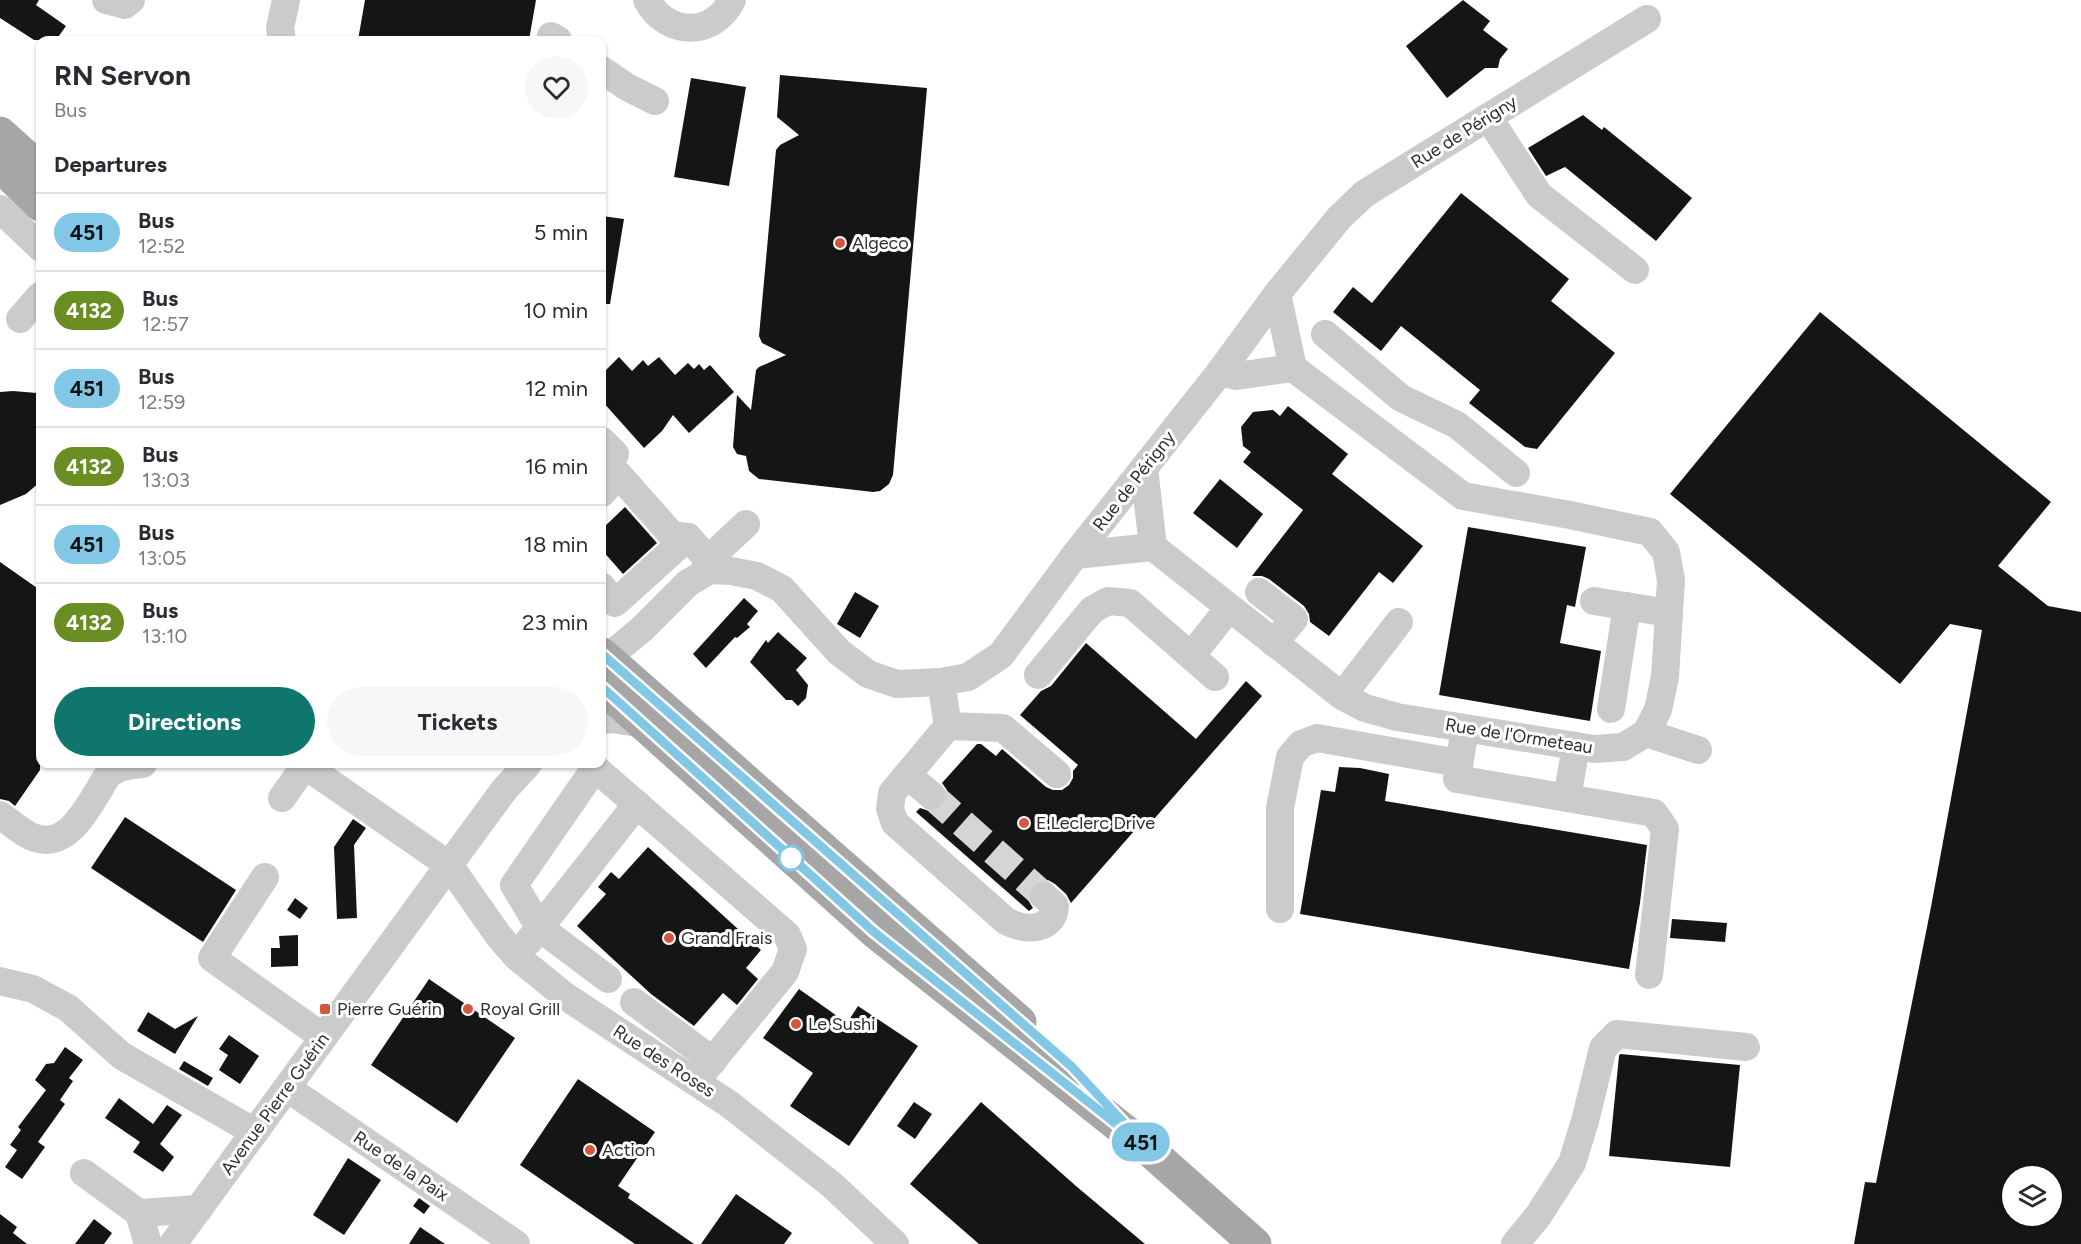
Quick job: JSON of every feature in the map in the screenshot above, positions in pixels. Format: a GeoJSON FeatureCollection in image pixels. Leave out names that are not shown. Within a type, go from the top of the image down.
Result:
{"type":"FeatureCollection","features":[{"type":"Feature","properties":{"kind":"main road"},"geometry":{"type":"LineString","coordinates":[[0,133],[36,165]]}},
{"type":"Feature","properties":{"kind":"main road"},"geometry":{"type":"LineString","coordinates":[[0,166],[36,200]]}},
{"type":"Feature","properties":{"kind":"main road"},"geometry":{"type":"LineString","coordinates":[[606,669],[1072,1067],[1149,1150]]}},
{"type":"Feature","properties":{"kind":"main road"},"geometry":{"type":"LineString","coordinates":[[606,670],[643,724],[874,932],[1149,1150],[1255,1244]]}},
{"type":"Feature","properties":{"kind":"street"},"geometry":{"type":"LineString","coordinates":[[106,0],[125,4],[131,0]]}},
{"type":"Feature","properties":{"kind":"street"},"geometry":{"type":"LineString","coordinates":[[281,36],[280,28],[286,0]]}},
{"type":"Feature","properties":{"kind":"street"},"geometry":{"type":"LineString","coordinates":[[647,0],[661,19],[669,24],[688,28],[707,25],[715,20],[723,14],[732,0]]}},
{"type":"Feature","properties":{"kind":"street","name":"Rue de Périgny"},"geometry":{"type":"LineString","coordinates":[[710,570],[757,576],[782,589],[839,652],[868,674],[897,684],[941,682],[968,677],[1001,655],[1075,555],[1220,372],[1277,294],[1339,218],[1364,194],[1647,19]]}},
{"type":"Feature","properties":{"kind":"street"},"geometry":{"type":"LineString","coordinates":[[606,73],[627,87],[655,101]]}},
{"type":"Feature","properties":{"kind":"street"},"geometry":{"type":"LineString","coordinates":[[1488,117],[1539,195],[1635,270]]}},
{"type":"Feature","properties":{"kind":"street"},"geometry":{"type":"LineString","coordinates":[[0,210],[36,243]]}},
{"type":"Feature","properties":{"kind":"street"},"geometry":{"type":"LineString","coordinates":[[1277,294],[1293,368],[1462,496],[1650,532],[1666,552],[1671,580],[1665,677],[1658,710],[1646,733],[1698,750]]}},
{"type":"Feature","properties":{"kind":"street"},"geometry":{"type":"LineString","coordinates":[[20,319],[36,301]]}},
{"type":"Feature","properties":{"kind":"street"},"geometry":{"type":"LineString","coordinates":[[1325,334],[1401,398],[1457,425],[1516,473]]}},
{"type":"Feature","properties":{"kind":"street"},"geometry":{"type":"LineString","coordinates":[[1220,372],[1236,376],[1293,368]]}},
{"type":"Feature","properties":{"kind":"street"},"geometry":{"type":"LineString","coordinates":[[1375,430],[1401,398]]}},
{"type":"Feature","properties":{"kind":"street"},"geometry":{"type":"LineString","coordinates":[[606,445],[615,454],[606,465]]}},
{"type":"Feature","properties":{"kind":"street"},"geometry":{"type":"LineString","coordinates":[[1075,555],[1153,547],[1144,468]]}},
{"type":"Feature","properties":{"kind":"street"},"geometry":{"type":"LineString","coordinates":[[606,488],[618,474],[672,535],[688,537],[704,555],[710,570]]}},
{"type":"Feature","properties":{"kind":"street"},"geometry":{"type":"LineString","coordinates":[[606,663],[688,583],[710,570],[715,552],[746,524]]}},
{"type":"Feature","properties":{"kind":"street"},"geometry":{"type":"LineString","coordinates":[[606,592],[615,603],[688,537]]}},
{"type":"Feature","properties":{"kind":"street","name":"Rue de l'Ormeteau"},"geometry":{"type":"LineString","coordinates":[[1153,547],[1341,696],[1365,708],[1397,717],[1594,749],[1623,747],[1646,733]]}},
{"type":"Feature","properties":{"kind":"street"},"geometry":{"type":"LineString","coordinates":[[1056,582],[1092,610]]}},
{"type":"Feature","properties":{"kind":"street"},"geometry":{"type":"LineString","coordinates":[[1259,592],[1294,619],[1274,643]]}},
{"type":"Feature","properties":{"kind":"street"},"geometry":{"type":"LineString","coordinates":[[1038,675],[1092,610],[1108,601],[1130,603],[1215,677]]}},
{"type":"Feature","properties":{"kind":"street"},"geometry":{"type":"LineString","coordinates":[[1594,601],[1669,613]]}},
{"type":"Feature","properties":{"kind":"street"},"geometry":{"type":"LineString","coordinates":[[1611,709],[1627,606]]}},
{"type":"Feature","properties":{"kind":"street"},"geometry":{"type":"LineString","coordinates":[[1191,656],[1229,608]]}},
{"type":"Feature","properties":{"kind":"street"},"geometry":{"type":"LineString","coordinates":[[1341,696],[1400,622]]}},
{"type":"Feature","properties":{"kind":"street"},"geometry":{"type":"LineString","coordinates":[[941,682],[948,726],[892,793],[890,808],[895,823],[1006,921],[1016,926],[1042,927],[1050,922],[1055,914],[1055,906],[1044,896]]}},
{"type":"Feature","properties":{"kind":"street"},"geometry":{"type":"LineString","coordinates":[[606,720],[643,724]]}},
{"type":"Feature","properties":{"kind":"street"},"geometry":{"type":"LineString","coordinates":[[948,726],[1003,728],[1057,774]]}},
{"type":"Feature","properties":{"kind":"street"},"geometry":{"type":"LineString","coordinates":[[1465,728],[1456,778],[1654,813],[1665,829],[1649,975]]}},
{"type":"Feature","properties":{"kind":"street"},"geometry":{"type":"LineString","coordinates":[[1280,909],[1280,808],[1290,757],[1301,744],[1317,738],[1459,763]]}},
{"type":"Feature","properties":{"kind":"street"},"geometry":{"type":"LineString","coordinates":[[1567,798],[1576,746]]}},
{"type":"Feature","properties":{"kind":"street"},"geometry":{"type":"LineString","coordinates":[[0,815],[31,836],[44,840],[58,838],[71,830],[108,775],[122,768]]}},
{"type":"Feature","properties":{"kind":"street"},"geometry":{"type":"LineString","coordinates":[[282,798],[301,768]]}},
{"type":"Feature","properties":{"kind":"street","name":"Rue des Roses"},"geometry":{"type":"LineString","coordinates":[[310,768],[448,865],[498,935],[517,957],[565,996],[705,1071],[757,1125],[832,1185],[891,1242]]}},
{"type":"Feature","properties":{"kind":"street","name":"Avenue Pierre Guérin"},"geometry":{"type":"LineString","coordinates":[[504,790],[515,768]]}},
{"type":"Feature","properties":{"kind":"street","name":"Avenue Pierre Guérin"},"geometry":{"type":"LineString","coordinates":[[173,1244],[448,865],[504,790],[524,768]]}},
{"type":"Feature","properties":{"kind":"street"},"geometry":{"type":"LineString","coordinates":[[504,790],[531,773],[535,768]]}},
{"type":"Feature","properties":{"kind":"street"},"geometry":{"type":"LineString","coordinates":[[608,979],[540,928],[514,885],[595,768],[787,935],[793,949],[785,972],[705,1071],[634,1002]]}},
{"type":"Feature","properties":{"kind":"street"},"geometry":{"type":"LineString","coordinates":[[907,775],[931,795]]}},
{"type":"Feature","properties":{"kind":"street"},"geometry":{"type":"LineString","coordinates":[[517,957],[637,804]]}},
{"type":"Feature","properties":{"kind":"street"},"geometry":{"type":"LineString","coordinates":[[265,877],[212,958],[323,1037]]}},
{"type":"Feature","properties":{"kind":"street"},"geometry":{"type":"LineString","coordinates":[[0,981],[33,989],[68,1008],[122,1056],[255,1132]]}},
{"type":"Feature","properties":{"kind":"street"},"geometry":{"type":"LineString","coordinates":[[1515,1244],[1538,1216],[1572,1163],[1603,1048],[1617,1034],[1746,1047]]}},
{"type":"Feature","properties":{"kind":"street","name":"Rue de la Paix"},"geometry":{"type":"LineString","coordinates":[[287,1088],[516,1244]]}},
{"type":"Feature","properties":{"kind":"street"},"geometry":{"type":"LineString","coordinates":[[84,1173],[140,1214],[148,1244]]}},
{"type":"Feature","properties":{"kind":"street"},"geometry":{"type":"LineString","coordinates":[[140,1214],[199,1209]]}},
{"type":"Feature","properties":{"kind":"building"},"geometry":{"type":"Polygon","coordinates":[[[0,0],[39,0],[36,5],[66,26],[59,36],[36,36],[34,40],[0,18],[0,0]]]}},
{"type":"Feature","properties":{"kind":"building"},"geometry":{"type":"Polygon","coordinates":[[[365,0],[536,0],[530,36],[359,36],[365,0]]]}},
{"type":"Feature","properties":{"kind":"building"},"geometry":{"type":"Polygon","coordinates":[[[1463,0],[1490,21],[1483,30],[1508,49],[1500,59],[1498,68],[1485,68],[1447,98],[1406,46],[1463,0]]]}},
{"type":"Feature","properties":{"kind":"building","name":"Algeco"},"geometry":{"type":"Polygon","coordinates":[[[780,75],[927,88],[893,475],[889,484],[880,491],[759,479],[749,471],[746,456],[737,454],[733,447],[737,395],[751,410],[756,370],[786,355],[762,343],[759,336],[776,150],[780,145],[799,135],[777,117],[780,75]]]}},
{"type":"Feature","properties":{"kind":"building"},"geometry":{"type":"Polygon","coordinates":[[[691,78],[746,87],[729,186],[674,177],[691,78]]]}},
{"type":"Feature","properties":{"kind":"building"},"geometry":{"type":"Polygon","coordinates":[[[1583,115],[1602,130],[1604,127],[1692,198],[1656,241],[1565,167],[1546,176],[1528,148],[1583,115]]]}},
{"type":"Feature","properties":{"kind":"building"},"geometry":{"type":"Polygon","coordinates":[[[1461,193],[1569,279],[1551,301],[1615,353],[1537,449],[1525,447],[1469,403],[1480,390],[1401,326],[1381,351],[1333,312],[1353,287],[1372,303],[1461,193]]]}},
{"type":"Feature","properties":{"kind":"building"},"geometry":{"type":"Polygon","coordinates":[[[606,217],[624,219],[610,304],[606,304],[606,217]]]}},
{"type":"Feature","properties":{"kind":"building"},"geometry":{"type":"Polygon","coordinates":[[[1820,312],[2051,502],[1998,566],[2048,606],[2081,612],[2081,1244],[1854,1244],[1865,1182],[1876,1183],[1931,907],[1982,630],[1950,624],[1900,684],[1670,494],[1820,312]]]}},
{"type":"Feature","properties":{"kind":"building"},"geometry":{"type":"Polygon","coordinates":[[[619,357],[632,371],[643,360],[648,366],[659,357],[675,375],[688,363],[694,369],[699,364],[704,370],[710,365],[734,392],[689,433],[673,415],[662,431],[644,448],[606,405],[606,370],[619,357]]]}},
{"type":"Feature","properties":{"kind":"building"},"geometry":{"type":"Polygon","coordinates":[[[0,392],[36,393],[36,485],[26,494],[0,505],[0,392]]]}},
{"type":"Feature","properties":{"kind":"building"},"geometry":{"type":"Polygon","coordinates":[[[1288,406],[1348,454],[1332,474],[1423,546],[1393,583],[1379,572],[1329,636],[1310,622],[1309,614],[1304,606],[1269,579],[1252,576],[1303,510],[1243,462],[1251,452],[1243,446],[1241,427],[1253,412],[1273,410],[1280,416],[1288,406]]]}},
{"type":"Feature","properties":{"kind":"building"},"geometry":{"type":"Polygon","coordinates":[[[1220,479],[1263,514],[1237,548],[1193,513],[1220,479]]]}},
{"type":"Feature","properties":{"kind":"building"},"geometry":{"type":"Polygon","coordinates":[[[625,507],[657,543],[623,574],[606,555],[606,525],[625,507]]]}},
{"type":"Feature","properties":{"kind":"building"},"geometry":{"type":"Polygon","coordinates":[[[1468,527],[1586,547],[1575,607],[1567,605],[1560,643],[1601,651],[1590,721],[1439,695],[1468,527]]]}},
{"type":"Feature","properties":{"kind":"building"},"geometry":{"type":"Polygon","coordinates":[[[0,562],[36,587],[36,768],[40,770],[15,806],[9,801],[0,799],[0,562]]]}},
{"type":"Feature","properties":{"kind":"building"},"geometry":{"type":"Polygon","coordinates":[[[855,592],[879,606],[860,638],[837,624],[855,592]]]}},
{"type":"Feature","properties":{"kind":"building"},"geometry":{"type":"Polygon","coordinates":[[[744,598],[758,611],[747,624],[750,627],[737,638],[735,637],[706,668],[693,654],[744,598]]]}},
{"type":"Feature","properties":{"kind":"building"},"geometry":{"type":"Polygon","coordinates":[[[778,632],[807,658],[796,670],[808,685],[806,698],[798,706],[792,700],[786,700],[750,662],[766,640],[768,643],[778,632]]]}},
{"type":"Feature","properties":{"kind":"building"},"geometry":{"type":"Polygon","coordinates":[[[1086,643],[1196,739],[1246,681],[1262,696],[1147,827],[1142,822],[1071,903],[1066,894],[1055,884],[1048,880],[1040,880],[1032,885],[1028,892],[1028,900],[1033,908],[1029,911],[916,812],[920,808],[936,811],[943,806],[947,790],[942,783],[977,744],[981,744],[996,756],[1002,749],[1046,787],[1062,790],[1069,785],[1073,778],[1073,771],[1078,765],[1020,715],[1041,691],[1051,686],[1086,643]]]}},
{"type":"Feature","properties":{"kind":"building"},"geometry":{"type":"Polygon","coordinates":[[[1339,767],[1360,768],[1389,774],[1385,801],[1647,845],[1629,969],[1300,914],[1321,790],[1335,792],[1339,767]]]}},
{"type":"Feature","properties":{"kind":"building"},"geometry":{"type":"Polygon","coordinates":[[[125,817],[236,890],[203,942],[91,868],[125,817]]]}},
{"type":"Feature","properties":{"kind":"building"},"geometry":{"type":"Polygon","coordinates":[[[353,819],[366,828],[354,845],[357,918],[337,919],[334,847],[353,819]]]}},
{"type":"Feature","properties":{"kind":"building","name":"Grand Frais"},"geometry":{"type":"Polygon","coordinates":[[[648,847],[761,950],[746,968],[758,979],[737,1005],[723,993],[694,1026],[651,994],[577,926],[606,894],[598,887],[611,872],[619,879],[648,847]]]}},
{"type":"Feature","properties":{"kind":"building"},"geometry":{"type":"Polygon","coordinates":[[[295,898],[308,908],[300,919],[287,910],[295,898]]]}},
{"type":"Feature","properties":{"kind":"building"},"geometry":{"type":"Polygon","coordinates":[[[1672,919],[1727,923],[1725,942],[1670,938],[1672,919]]]}},
{"type":"Feature","properties":{"kind":"building"},"geometry":{"type":"Polygon","coordinates":[[[298,935],[298,966],[271,967],[271,948],[280,948],[279,936],[298,935]]]}},
{"type":"Feature","properties":{"kind":"building"},"geometry":{"type":"Polygon","coordinates":[[[429,979],[515,1038],[457,1123],[371,1065],[429,979]]]}},
{"type":"Feature","properties":{"kind":"building"},"geometry":{"type":"Polygon","coordinates":[[[799,989],[847,1023],[858,1006],[918,1046],[849,1146],[790,1106],[813,1073],[763,1038],[799,989]]]}},
{"type":"Feature","properties":{"kind":"building"},"geometry":{"type":"Polygon","coordinates":[[[148,1012],[175,1029],[198,1016],[175,1054],[137,1031],[148,1012]]]}},
{"type":"Feature","properties":{"kind":"building"},"geometry":{"type":"Polygon","coordinates":[[[229,1035],[259,1056],[240,1084],[219,1070],[228,1055],[219,1049],[229,1035]]]}},
{"type":"Feature","properties":{"kind":"building"},"geometry":{"type":"Polygon","coordinates":[[[65,1047],[83,1060],[69,1078],[73,1081],[60,1100],[65,1104],[38,1142],[45,1147],[22,1179],[5,1167],[17,1150],[10,1145],[21,1130],[18,1127],[46,1090],[35,1080],[46,1064],[54,1063],[65,1047]]]}},
{"type":"Feature","properties":{"kind":"building"},"geometry":{"type":"Polygon","coordinates":[[[1620,1054],[1740,1065],[1730,1167],[1609,1156],[1620,1054]]]}},
{"type":"Feature","properties":{"kind":"building"},"geometry":{"type":"Polygon","coordinates":[[[184,1061],[213,1078],[208,1086],[179,1069],[184,1061]]]}},
{"type":"Feature","properties":{"kind":"building","name":"Action"},"geometry":{"type":"Polygon","coordinates":[[[578,1079],[655,1132],[618,1186],[630,1194],[628,1198],[694,1244],[635,1244],[520,1165],[578,1079]]]}},
{"type":"Feature","properties":{"kind":"building"},"geometry":{"type":"Polygon","coordinates":[[[119,1098],[153,1124],[167,1105],[182,1115],[160,1144],[174,1157],[163,1172],[133,1152],[140,1142],[105,1118],[119,1098]]]}},
{"type":"Feature","properties":{"kind":"building"},"geometry":{"type":"Polygon","coordinates":[[[914,1102],[932,1114],[915,1139],[897,1126],[914,1102]]]}},
{"type":"Feature","properties":{"kind":"building"},"geometry":{"type":"Polygon","coordinates":[[[981,1102],[1145,1244],[979,1244],[910,1184],[981,1102]]]}},
{"type":"Feature","properties":{"kind":"building"},"geometry":{"type":"Polygon","coordinates":[[[348,1158],[381,1180],[344,1235],[313,1215],[348,1158]]]}},
{"type":"Feature","properties":{"kind":"building"},"geometry":{"type":"Polygon","coordinates":[[[736,1194],[792,1233],[784,1244],[701,1244],[736,1194]]]}},
{"type":"Feature","properties":{"kind":"building"},"geometry":{"type":"Polygon","coordinates":[[[419,1198],[430,1206],[424,1214],[413,1206],[419,1198]]]}},
{"type":"Feature","properties":{"kind":"building"},"geometry":{"type":"Polygon","coordinates":[[[0,1214],[17,1227],[13,1233],[27,1244],[0,1244],[0,1214]]]}},
{"type":"Feature","properties":{"kind":"building"},"geometry":{"type":"Polygon","coordinates":[[[94,1219],[112,1233],[104,1244],[75,1244],[94,1219]]]}},
{"type":"Feature","properties":{"kind":"building"},"geometry":{"type":"Polygon","coordinates":[[[420,1227],[445,1244],[409,1244],[420,1227]]]}},
{"type":"Feature","properties":{"kind":"tunnel"},"geometry":{"type":"LineString","coordinates":[[931,795],[1044,896]]}},
{"type":"Feature","properties":{"kind":"bus line","name":"451"},"geometry":{"type":"LineString","coordinates":[[606,657],[1072,1067],[1149,1150],[874,932],[606,691]]}},
{"type":"Feature","properties":{"kind":"place","name":"Algeco"},"geometry":{"type":"Point","coordinates":[840,243]}},
{"type":"Feature","properties":{"kind":"place","name":"E.Leclerc Drive"},"geometry":{"type":"Point","coordinates":[1024,823]}},
{"type":"Feature","properties":{"kind":"place","name":"Grand Frais"},"geometry":{"type":"Point","coordinates":[669,938]}},
{"type":"Feature","properties":{"kind":"place","name":"Pierre Guérin"},"geometry":{"type":"Point","coordinates":[325,1009]}},
{"type":"Feature","properties":{"kind":"place","name":"Royal Grill"},"geometry":{"type":"Point","coordinates":[468,1009]}},
{"type":"Feature","properties":{"kind":"place","name":"Le Sushi"},"geometry":{"type":"Point","coordinates":[796,1024]}},
{"type":"Feature","properties":{"kind":"place","name":"Action"},"geometry":{"type":"Point","coordinates":[590,1150]}}]}
